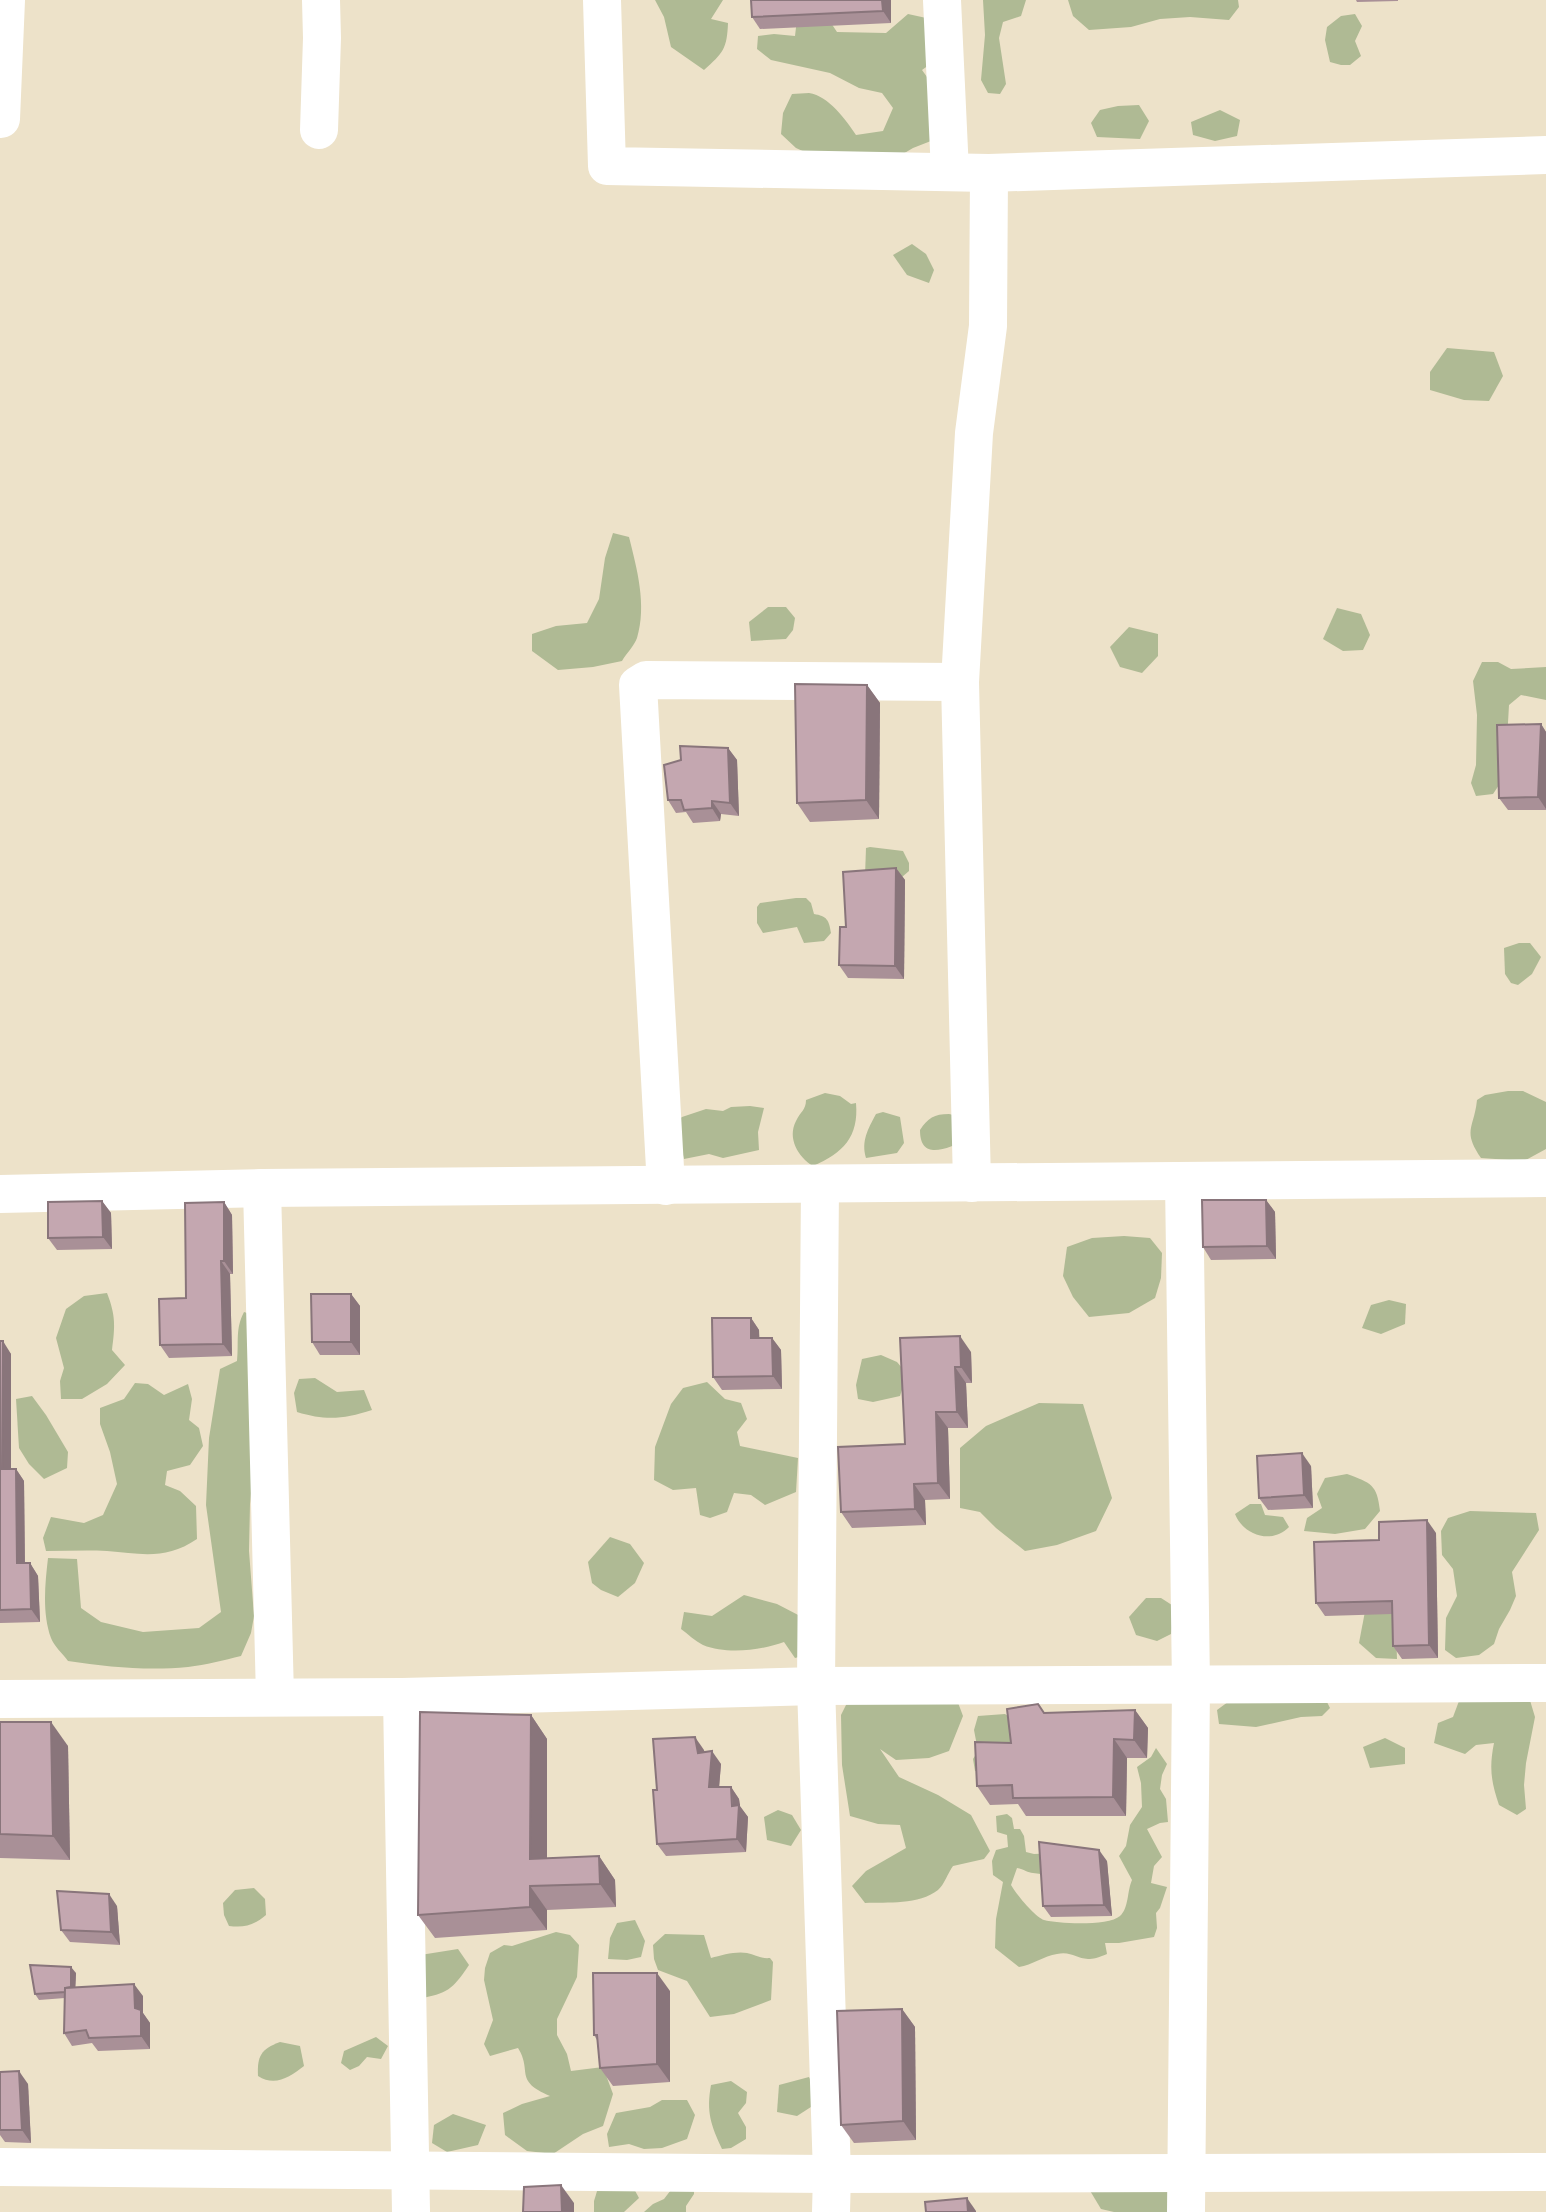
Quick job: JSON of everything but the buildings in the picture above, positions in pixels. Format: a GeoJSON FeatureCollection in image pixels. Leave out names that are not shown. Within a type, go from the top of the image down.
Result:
{"type":"FeatureCollection","features":[{"type":"Feature","properties":{"kind":"street"},"geometry":{"type":"LineString","coordinates":[[1,119],[6,0]]}},
{"type":"Feature","properties":{"kind":"street"},"geometry":{"type":"LineString","coordinates":[[319,130],[321,0]]}},
{"type":"Feature","properties":{"kind":"street"},"geometry":{"type":"LineString","coordinates":[[602,0],[607,166],[989,173],[1546,155]]}},
{"type":"Feature","properties":{"kind":"street"},"geometry":{"type":"LineString","coordinates":[[942,0],[950,172]]}},
{"type":"Feature","properties":{"kind":"street"},"geometry":{"type":"LineString","coordinates":[[972,1183],[960,682],[974,433],[988,326],[989,173]]}},
{"type":"Feature","properties":{"kind":"street"},"geometry":{"type":"LineString","coordinates":[[666,1186],[638,685],[644,680],[960,682]]}},
{"type":"Feature","properties":{"kind":"street"},"geometry":{"type":"LineString","coordinates":[[0,1194],[262,1188],[1546,1178]]}},
{"type":"Feature","properties":{"kind":"street"},"geometry":{"type":"LineString","coordinates":[[1184,1181],[1191,1685],[1186,2212]]}},
{"type":"Feature","properties":{"kind":"street"},"geometry":{"type":"LineString","coordinates":[[820,1185],[816,1686],[831,2212]]}},
{"type":"Feature","properties":{"kind":"street"},"geometry":{"type":"LineString","coordinates":[[262,1188],[275,1698]]}},
{"type":"Feature","properties":{"kind":"street"},"geometry":{"type":"LineString","coordinates":[[0,1699],[402,1697],[816,1686],[1546,1684]]}},
{"type":"Feature","properties":{"kind":"street"},"geometry":{"type":"LineString","coordinates":[[402,1697],[411,2212]]}},
{"type":"Feature","properties":{"kind":"street"},"geometry":{"type":"LineString","coordinates":[[0,2167],[832,2174],[1546,2172]]}},
{"type":"Feature","properties":{"kind":"green space"},"geometry":{"type":"Polygon","coordinates":[[[655,0],[723,0],[711,19],[728,23],[725,45],[720,55],[704,70],[671,47],[664,17],[655,0]]]}},
{"type":"Feature","properties":{"kind":"green space"},"geometry":{"type":"Polygon","coordinates":[[[804,0],[829,20],[837,32],[886,33],[908,14],[949,23],[940,57],[922,70],[932,84],[936,139],[891,161],[829,163],[796,148],[781,134],[783,113],[792,94],[809,93],[823,99],[836,110],[856,135],[883,131],[893,108],[882,93],[859,88],[830,73],[771,60],[757,49],[758,36],[795,36],[797,19],[804,0]]]}},
{"type":"Feature","properties":{"kind":"green space"},"geometry":{"type":"Polygon","coordinates":[[[983,0],[1026,0],[1021,16],[1003,22],[999,38],[1006,84],[1000,94],[988,93],[981,80],[985,35],[983,0]]]}},
{"type":"Feature","properties":{"kind":"green space"},"geometry":{"type":"Polygon","coordinates":[[[1068,0],[1238,0],[1239,7],[1229,20],[1190,17],[1160,19],[1131,27],[1089,30],[1073,16],[1068,0]]]}},
{"type":"Feature","properties":{"kind":"green space"},"geometry":{"type":"Polygon","coordinates":[[[1355,14],[1362,26],[1355,41],[1361,56],[1350,65],[1330,62],[1325,40],[1327,27],[1341,16],[1355,14]]]}},
{"type":"Feature","properties":{"kind":"green space"},"geometry":{"type":"Polygon","coordinates":[[[1139,105],[1149,121],[1140,139],[1097,137],[1091,123],[1100,110],[1139,105]]]}},
{"type":"Feature","properties":{"kind":"green space"},"geometry":{"type":"Polygon","coordinates":[[[1220,110],[1240,120],[1237,136],[1215,141],[1193,135],[1191,122],[1220,110]]]}},
{"type":"Feature","properties":{"kind":"green space"},"geometry":{"type":"Polygon","coordinates":[[[912,244],[926,254],[934,270],[929,283],[907,275],[893,255],[912,244]]]}},
{"type":"Feature","properties":{"kind":"green space"},"geometry":{"type":"Polygon","coordinates":[[[1447,348],[1494,352],[1503,376],[1489,401],[1464,400],[1430,390],[1430,372],[1447,348]]]}},
{"type":"Feature","properties":{"kind":"green space"},"geometry":{"type":"Polygon","coordinates":[[[613,533],[629,537],[635,562],[641,600],[637,638],[622,661],[558,670],[532,651],[532,634],[556,626],[587,623],[599,599],[605,558],[613,533]]]}},
{"type":"Feature","properties":{"kind":"green space"},"geometry":{"type":"Polygon","coordinates":[[[768,607],[786,607],[795,618],[793,630],[786,639],[751,641],[749,622],[768,607]]]}},
{"type":"Feature","properties":{"kind":"green space"},"geometry":{"type":"Polygon","coordinates":[[[1337,608],[1361,614],[1370,635],[1363,650],[1343,651],[1323,639],[1337,608]]]}},
{"type":"Feature","properties":{"kind":"green space"},"geometry":{"type":"Polygon","coordinates":[[[1129,627],[1158,634],[1158,656],[1142,673],[1120,667],[1110,647],[1129,627]]]}},
{"type":"Feature","properties":{"kind":"green space"},"geometry":{"type":"Polygon","coordinates":[[[1482,662],[1498,662],[1511,669],[1546,667],[1546,700],[1521,695],[1509,705],[1505,776],[1493,794],[1476,796],[1471,783],[1476,765],[1477,715],[1473,681],[1482,662]]]}},
{"type":"Feature","properties":{"kind":"green space"},"geometry":{"type":"Polygon","coordinates":[[[866,848],[903,851],[909,863],[909,871],[902,877],[865,876],[866,848]]]}},
{"type":"Feature","properties":{"kind":"green space"},"geometry":{"type":"Polygon","coordinates":[[[806,898],[811,903],[814,914],[827,919],[831,933],[824,941],[804,943],[797,927],[763,933],[757,923],[757,907],[760,903],[806,898]]]}},
{"type":"Feature","properties":{"kind":"green space"},"geometry":{"type":"Polygon","coordinates":[[[1530,943],[1541,957],[1532,974],[1518,985],[1511,983],[1505,974],[1504,948],[1530,943]]]}},
{"type":"Feature","properties":{"kind":"green space"},"geometry":{"type":"Polygon","coordinates":[[[1523,1091],[1546,1102],[1546,1149],[1524,1161],[1481,1158],[1471,1135],[1477,1100],[1485,1095],[1523,1091]]]}},
{"type":"Feature","properties":{"kind":"green space"},"geometry":{"type":"Polygon","coordinates":[[[825,1093],[840,1096],[851,1104],[856,1103],[855,1125],[841,1149],[813,1166],[795,1147],[794,1127],[806,1100],[825,1093]]]}},
{"type":"Feature","properties":{"kind":"green space"},"geometry":{"type":"Polygon","coordinates":[[[731,1107],[764,1108],[758,1132],[759,1150],[723,1158],[709,1154],[684,1159],[675,1123],[682,1117],[706,1109],[723,1111],[731,1107]]]}},
{"type":"Feature","properties":{"kind":"green space"},"geometry":{"type":"Polygon","coordinates":[[[883,1112],[900,1117],[904,1143],[897,1153],[866,1158],[864,1146],[868,1130],[876,1114],[883,1112]]]}},
{"type":"Feature","properties":{"kind":"green space"},"geometry":{"type":"Polygon","coordinates":[[[935,1116],[958,1116],[967,1140],[944,1149],[930,1150],[921,1140],[920,1130],[935,1116]]]}},
{"type":"Feature","properties":{"kind":"green space"},"geometry":{"type":"Polygon","coordinates":[[[1092,1238],[1150,1238],[1162,1253],[1161,1278],[1155,1298],[1129,1313],[1089,1317],[1073,1297],[1063,1276],[1067,1247],[1092,1238]]]}},
{"type":"Feature","properties":{"kind":"green space"},"geometry":{"type":"Polygon","coordinates":[[[107,1293],[114,1322],[112,1350],[125,1365],[107,1384],[82,1399],[61,1399],[60,1381],[64,1368],[56,1338],[66,1309],[84,1296],[107,1293]]]}},
{"type":"Feature","properties":{"kind":"green space"},"geometry":{"type":"Polygon","coordinates":[[[1389,1300],[1406,1304],[1405,1324],[1381,1334],[1362,1328],[1371,1305],[1389,1300]]]}},
{"type":"Feature","properties":{"kind":"green space"},"geometry":{"type":"Polygon","coordinates":[[[244,1312],[256,1316],[258,1417],[250,1504],[249,1551],[254,1616],[251,1633],[241,1656],[195,1666],[158,1669],[68,1661],[52,1641],[46,1619],[48,1558],[77,1559],[81,1608],[101,1622],[143,1632],[199,1628],[221,1612],[206,1505],[209,1438],[220,1369],[237,1361],[238,1330],[244,1312]]]}},
{"type":"Feature","properties":{"kind":"green space"},"geometry":{"type":"Polygon","coordinates":[[[881,1355],[897,1362],[907,1374],[900,1396],[873,1402],[858,1399],[856,1385],[862,1359],[881,1355]]]}},
{"type":"Feature","properties":{"kind":"green space"},"geometry":{"type":"Polygon","coordinates":[[[315,1378],[337,1392],[364,1390],[372,1410],[335,1418],[297,1412],[294,1393],[299,1379],[315,1378]]]}},
{"type":"Feature","properties":{"kind":"green space"},"geometry":{"type":"Polygon","coordinates":[[[707,1382],[725,1399],[741,1403],[747,1419],[737,1432],[740,1446],[798,1458],[796,1492],[765,1505],[751,1495],[734,1493],[727,1512],[710,1518],[700,1515],[696,1488],[673,1490],[654,1480],[655,1447],[671,1404],[683,1388],[707,1382]]]}},
{"type":"Feature","properties":{"kind":"green space"},"geometry":{"type":"Polygon","coordinates":[[[135,1383],[148,1384],[164,1395],[188,1384],[192,1399],[189,1420],[199,1428],[203,1446],[190,1465],[167,1471],[165,1485],[180,1491],[196,1506],[197,1539],[175,1550],[154,1554],[46,1551],[43,1538],[51,1517],[84,1523],[103,1515],[117,1484],[100,1424],[100,1408],[124,1399],[135,1383]]]}},
{"type":"Feature","properties":{"kind":"green space"},"geometry":{"type":"Polygon","coordinates":[[[32,1396],[68,1452],[67,1468],[44,1479],[29,1464],[19,1448],[16,1399],[32,1396]]]}},
{"type":"Feature","properties":{"kind":"green space"},"geometry":{"type":"Polygon","coordinates":[[[1039,1403],[1083,1404],[1112,1498],[1096,1531],[1057,1545],[1025,1551],[980,1512],[960,1508],[960,1448],[986,1426],[1039,1403]]]}},
{"type":"Feature","properties":{"kind":"green space"},"geometry":{"type":"Polygon","coordinates":[[[1347,1474],[1362,1480],[1375,1490],[1380,1511],[1365,1529],[1335,1534],[1304,1531],[1307,1518],[1322,1508],[1317,1494],[1325,1478],[1347,1474]]]}},
{"type":"Feature","properties":{"kind":"green space"},"geometry":{"type":"Polygon","coordinates":[[[1250,1504],[1261,1504],[1265,1515],[1283,1517],[1289,1527],[1275,1536],[1251,1532],[1235,1514],[1250,1504]]]}},
{"type":"Feature","properties":{"kind":"green space"},"geometry":{"type":"Polygon","coordinates":[[[1470,1511],[1536,1513],[1539,1530],[1512,1572],[1516,1596],[1494,1644],[1479,1655],[1456,1658],[1445,1650],[1446,1618],[1457,1596],[1453,1569],[1442,1555],[1441,1531],[1448,1518],[1470,1511]]]}},
{"type":"Feature","properties":{"kind":"green space"},"geometry":{"type":"Polygon","coordinates":[[[610,1537],[630,1544],[644,1563],[635,1583],[618,1597],[592,1583],[588,1562],[610,1537]]]}},
{"type":"Feature","properties":{"kind":"green space"},"geometry":{"type":"Polygon","coordinates":[[[744,1595],[777,1604],[802,1617],[814,1653],[795,1658],[784,1642],[744,1650],[723,1650],[700,1643],[681,1629],[684,1612],[712,1616],[744,1595]]]}},
{"type":"Feature","properties":{"kind":"green space"},"geometry":{"type":"Polygon","coordinates":[[[1146,1598],[1161,1598],[1175,1607],[1171,1634],[1157,1641],[1136,1635],[1129,1617],[1146,1598]]]}},
{"type":"Feature","properties":{"kind":"green space"},"geometry":{"type":"Polygon","coordinates":[[[1395,1603],[1397,1659],[1376,1658],[1359,1643],[1366,1606],[1395,1603]]]}},
{"type":"Feature","properties":{"kind":"green space"},"geometry":{"type":"Polygon","coordinates":[[[1462,1693],[1529,1697],[1535,1717],[1526,1763],[1526,1809],[1517,1815],[1499,1805],[1492,1774],[1494,1743],[1476,1745],[1465,1754],[1434,1743],[1438,1723],[1453,1717],[1462,1693]]]}},
{"type":"Feature","properties":{"kind":"green space"},"geometry":{"type":"Polygon","coordinates":[[[1323,1694],[1330,1708],[1322,1716],[1301,1717],[1256,1727],[1219,1724],[1217,1710],[1232,1699],[1323,1694]]]}},
{"type":"Feature","properties":{"kind":"green space"},"geometry":{"type":"Polygon","coordinates":[[[850,1697],[957,1700],[963,1716],[949,1751],[929,1758],[896,1760],[880,1749],[899,1777],[938,1795],[971,1815],[990,1851],[984,1859],[953,1866],[940,1888],[930,1895],[903,1902],[865,1903],[852,1886],[866,1871],[906,1848],[900,1825],[878,1824],[850,1816],[842,1765],[841,1715],[850,1697]]]}},
{"type":"Feature","properties":{"kind":"green space"},"geometry":{"type":"Polygon","coordinates":[[[1005,1714],[1012,1719],[1014,1748],[982,1772],[975,1771],[973,1759],[978,1751],[974,1730],[978,1716],[1005,1714]]]}},
{"type":"Feature","properties":{"kind":"green space"},"geometry":{"type":"Polygon","coordinates":[[[1385,1738],[1405,1748],[1405,1764],[1370,1768],[1363,1747],[1385,1738]]]}},
{"type":"Feature","properties":{"kind":"green space"},"geometry":{"type":"Polygon","coordinates":[[[1156,1748],[1167,1764],[1160,1789],[1166,1799],[1168,1822],[1147,1829],[1162,1857],[1154,1866],[1151,1883],[1167,1887],[1156,1913],[1157,1928],[1154,1937],[1105,1943],[1107,1954],[1097,1958],[1084,1959],[1064,1953],[1019,1967],[995,1948],[996,1919],[1003,1882],[993,1875],[992,1861],[996,1850],[1008,1847],[1007,1835],[997,1832],[996,1816],[1007,1814],[1012,1818],[1014,1829],[1020,1829],[1024,1836],[1026,1852],[1058,1853],[1056,1877],[1017,1868],[1011,1885],[1036,1915],[1044,1920],[1061,1922],[1095,1923],[1114,1919],[1125,1909],[1132,1880],[1119,1856],[1126,1846],[1130,1825],[1142,1807],[1137,1767],[1151,1757],[1156,1748]]]}},
{"type":"Feature","properties":{"kind":"green space"},"geometry":{"type":"Polygon","coordinates":[[[778,1810],[792,1815],[801,1830],[791,1846],[767,1840],[764,1817],[778,1810]]]}},
{"type":"Feature","properties":{"kind":"green space"},"geometry":{"type":"Polygon","coordinates":[[[254,1888],[265,1899],[266,1915],[249,1925],[229,1926],[223,1903],[235,1890],[254,1888]]]}},
{"type":"Feature","properties":{"kind":"green space"},"geometry":{"type":"Polygon","coordinates":[[[635,1920],[645,1941],[641,1957],[627,1960],[608,1959],[610,1938],[617,1923],[635,1920]]]}},
{"type":"Feature","properties":{"kind":"green space"},"geometry":{"type":"Polygon","coordinates":[[[556,1932],[570,1935],[579,1945],[577,1977],[557,2019],[557,2035],[567,2054],[571,2071],[603,2067],[613,2094],[603,2126],[583,2134],[553,2154],[527,2151],[505,2135],[503,2113],[550,2096],[531,2085],[518,2048],[490,2056],[484,2044],[493,2020],[484,1980],[490,1953],[504,1945],[512,1946],[556,1932]]]}},
{"type":"Feature","properties":{"kind":"green space"},"geometry":{"type":"Polygon","coordinates":[[[665,1934],[704,1935],[711,1958],[747,1953],[770,1958],[773,1962],[771,2000],[734,2014],[710,2017],[687,1981],[658,1970],[653,1945],[665,1934]]]}},
{"type":"Feature","properties":{"kind":"green space"},"geometry":{"type":"Polygon","coordinates":[[[458,1949],[469,1965],[458,1980],[443,1992],[418,1999],[414,1956],[458,1949]]]}},
{"type":"Feature","properties":{"kind":"green space"},"geometry":{"type":"Polygon","coordinates":[[[376,2037],[388,2046],[381,2059],[367,2057],[359,2066],[350,2070],[341,2063],[344,2051],[376,2037]]]}},
{"type":"Feature","properties":{"kind":"green space"},"geometry":{"type":"Polygon","coordinates":[[[280,2042],[300,2046],[304,2066],[288,2077],[276,2081],[258,2076],[258,2063],[262,2054],[268,2047],[280,2042]]]}},
{"type":"Feature","properties":{"kind":"green space"},"geometry":{"type":"Polygon","coordinates":[[[809,2077],[818,2094],[814,2105],[797,2116],[777,2112],[779,2085],[809,2077]]]}},
{"type":"Feature","properties":{"kind":"green space"},"geometry":{"type":"Polygon","coordinates":[[[731,2081],[747,2092],[746,2103],[738,2113],[746,2127],[746,2139],[731,2148],[722,2149],[710,2118],[711,2085],[731,2081]]]}},
{"type":"Feature","properties":{"kind":"green space"},"geometry":{"type":"Polygon","coordinates":[[[662,2100],[687,2100],[695,2115],[687,2139],[662,2148],[644,2149],[629,2144],[609,2147],[607,2134],[616,2113],[650,2107],[662,2100]]]}},
{"type":"Feature","properties":{"kind":"green space"},"geometry":{"type":"Polygon","coordinates":[[[453,2114],[486,2125],[478,2145],[447,2152],[432,2143],[434,2125],[453,2114]]]}},
{"type":"Feature","properties":{"kind":"green space"},"geometry":{"type":"Polygon","coordinates":[[[1167,2181],[1184,2212],[1114,2212],[1101,2209],[1086,2184],[1167,2181]]]}},
{"type":"Feature","properties":{"kind":"green space"},"geometry":{"type":"Polygon","coordinates":[[[694,2182],[694,2194],[686,2206],[686,2212],[644,2212],[664,2199],[674,2186],[694,2182]]]}},
{"type":"Feature","properties":{"kind":"green space"},"geometry":{"type":"Polygon","coordinates":[[[633,2187],[639,2198],[624,2212],[594,2212],[598,2188],[633,2187]]]}}]}
